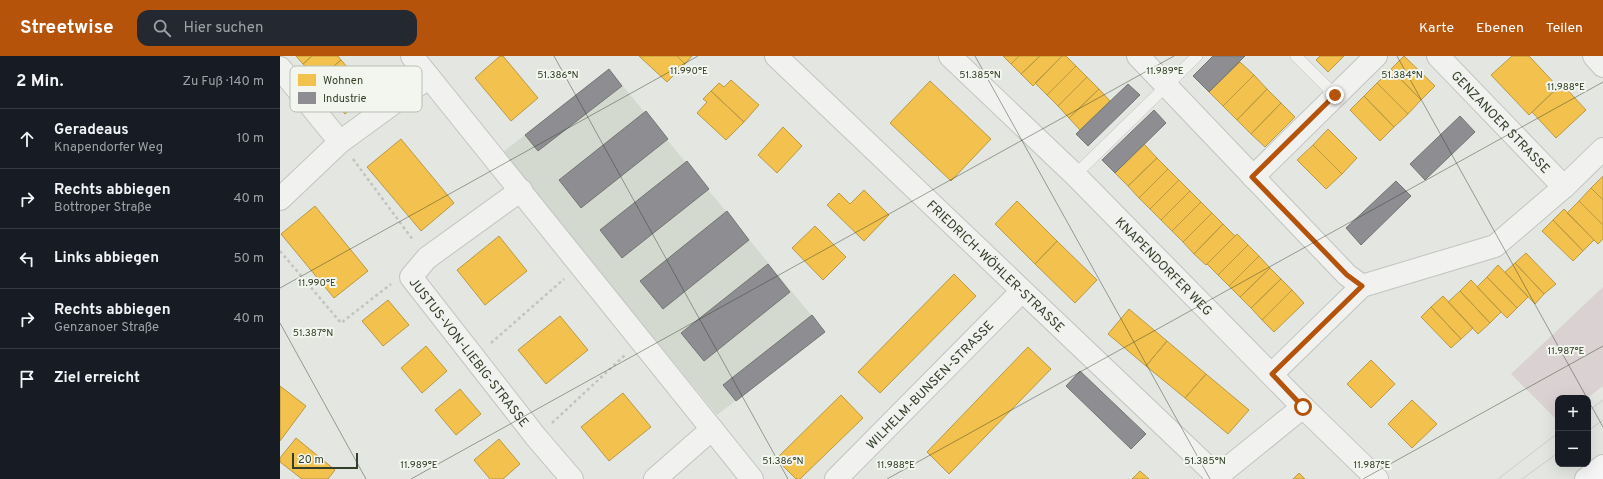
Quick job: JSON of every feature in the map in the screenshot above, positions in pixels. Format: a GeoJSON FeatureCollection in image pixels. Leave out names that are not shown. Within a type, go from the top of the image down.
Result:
{"type":"FeatureCollection","features":[{"type":"Feature","properties":{"kind":"street"},"geometry":{"type":"LineString","coordinates":[[412,56],[420,66]]}},
{"type":"Feature","properties":{"kind":"street","name":"FRIEDRICH-WÖHLER-STRASSE"},"geometry":{"type":"LineString","coordinates":[[776,56],[1215,478]]}},
{"type":"Feature","properties":{"kind":"street","name":"KNAPENDORFER WEG"},"geometry":{"type":"LineString","coordinates":[[950,56],[1075,175],[1303,407],[1377,479]]}},
{"type":"Feature","properties":{"kind":"street"},"geometry":{"type":"LineString","coordinates":[[1138,56],[1347,275],[1362,286]]}},
{"type":"Feature","properties":{"kind":"street"},"geometry":{"type":"LineString","coordinates":[[1252,177],[1376,56]]}},
{"type":"Feature","properties":{"kind":"street","name":"GENZANOER STRASSE"},"geometry":{"type":"LineString","coordinates":[[1438,56],[1518,137],[1564,188]]}},
{"type":"Feature","properties":{"kind":"street"},"geometry":{"type":"LineString","coordinates":[[1594,56],[1603,66]]}},
{"type":"Feature","properties":{"kind":"street"},"geometry":{"type":"LineString","coordinates":[[280,68],[290,80]]}},
{"type":"Feature","properties":{"kind":"street"},"geometry":{"type":"LineString","coordinates":[[422,68],[752,479]]}},
{"type":"Feature","properties":{"kind":"street"},"geometry":{"type":"LineString","coordinates":[[422,82],[429,77]]}},
{"type":"Feature","properties":{"kind":"street"},"geometry":{"type":"LineString","coordinates":[[316,112],[340,142]]}},
{"type":"Feature","properties":{"kind":"street"},"geometry":{"type":"LineString","coordinates":[[280,199],[340,142],[381,112]]}},
{"type":"Feature","properties":{"kind":"street"},"geometry":{"type":"LineString","coordinates":[[1272,374],[1362,286],[1496,246],[1564,188],[1603,149]]}},
{"type":"Feature","properties":{"kind":"street","name":"JUSTUS-VON-LIEBIG-STRASSE"},"geometry":{"type":"LineString","coordinates":[[521,190],[427,258],[412,277],[536,438],[572,479]]}},
{"type":"Feature","properties":{"kind":"street","name":"WILHELM-BUNSEN-STRASSE"},"geometry":{"type":"LineString","coordinates":[[836,479],[1022,291]]}},
{"type":"Feature","properties":{"kind":"street"},"geometry":{"type":"LineString","coordinates":[[1215,478],[1303,407]]}},
{"type":"Feature","properties":{"kind":"street"},"geometry":{"type":"LineString","coordinates":[[654,479],[712,429]]}},
{"type":"Feature","properties":{"kind":"street"},"geometry":{"type":"LineString","coordinates":[[1586,479],[1603,466]]}},
{"type":"Feature","properties":{"kind":"lane"},"geometry":{"type":"LineString","coordinates":[[1075,175],[1197,56]]}},
{"type":"Feature","properties":{"kind":"lane"},"geometry":{"type":"LineString","coordinates":[[1296,56],[1335,95]]}},
{"type":"Feature","properties":{"kind":"path"},"geometry":{"type":"LineString","coordinates":[[340,142],[427,258]]}},
{"type":"Feature","properties":{"kind":"path"},"geometry":{"type":"LineString","coordinates":[[280,251],[341,323],[405,272],[412,277]]}},
{"type":"Feature","properties":{"kind":"path"},"geometry":{"type":"LineString","coordinates":[[474,358],[581,265]]}},
{"type":"Feature","properties":{"kind":"path"},"geometry":{"type":"LineString","coordinates":[[536,438],[641,340]]}},
{"type":"Feature","properties":{"kind":"shaded area"},"geometry":{"type":"Polygon","coordinates":[[[609,69],[825,332],[717,415],[502,153],[609,69]]]}},
{"type":"Feature","properties":{"kind":"shaded area"},"geometry":{"type":"Polygon","coordinates":[[[1603,287],[1603,386],[1591,395],[1555,395],[1555,418],[1511,374],[1603,287]]]}},
{"type":"Feature","properties":{"kind":"building: Wohnen"},"geometry":{"type":"Polygon","coordinates":[[[296,56],[312,56],[303,64],[296,56]]]}},
{"type":"Feature","properties":{"kind":"building: Wohnen"},"geometry":{"type":"Polygon","coordinates":[[[312,56],[338,56],[341,60],[334,66],[305,66],[303,64],[312,56]]]}},
{"type":"Feature","properties":{"kind":"building: Wohnen"},"geometry":{"type":"Polygon","coordinates":[[[500,56],[503,56],[538,98],[511,121],[475,78],[500,56]]]}},
{"type":"Feature","properties":{"kind":"building: Wohnen"},"geometry":{"type":"Polygon","coordinates":[[[639,56],[677,56],[685,64],[667,82],[639,56]]]}},
{"type":"Feature","properties":{"kind":"building: Wohnen"},"geometry":{"type":"Polygon","coordinates":[[[677,56],[692,56],[685,64],[677,56]]]}},
{"type":"Feature","properties":{"kind":"building: Wohnen"},"geometry":{"type":"Polygon","coordinates":[[[1003,56],[1019,56],[1011,64],[1003,56]]]}},
{"type":"Feature","properties":{"kind":"building: Wohnen"},"geometry":{"type":"Polygon","coordinates":[[[1019,56],[1040,56],[1021,74],[1011,64],[1019,56]]]}},
{"type":"Feature","properties":{"kind":"building: Wohnen"},"geometry":{"type":"Polygon","coordinates":[[[1040,56],[1062,56],[1033,86],[1021,74],[1040,56]]]}},
{"type":"Feature","properties":{"kind":"building: Wohnen"},"geometry":{"type":"Polygon","coordinates":[[[1062,56],[1066,56],[1076,66],[1047,95],[1035,83],[1062,56]]]}},
{"type":"Feature","properties":{"kind":"building: Wohnen"},"geometry":{"type":"Polygon","coordinates":[[[1320,56],[1344,56],[1328,72],[1316,60],[1320,56]]]}},
{"type":"Feature","properties":{"kind":"building: Wohnen"},"geometry":{"type":"Polygon","coordinates":[[[1404,56],[1435,86],[1421,100],[1391,69],[1404,56]]]}},
{"type":"Feature","properties":{"kind":"building: Wohnen"},"geometry":{"type":"Polygon","coordinates":[[[1512,56],[1529,56],[1558,87],[1529,115],[1491,75],[1512,56]]]}},
{"type":"Feature","properties":{"kind":"building: Wohnen"},"geometry":{"type":"Polygon","coordinates":[[[341,60],[346,66],[334,66],[341,60]]]}},
{"type":"Feature","properties":{"kind":"building: Wohnen"},"geometry":{"type":"Polygon","coordinates":[[[1240,62],[1254,75],[1223,106],[1209,92],[1240,62]]]}},
{"type":"Feature","properties":{"kind":"building: Wohnen"},"geometry":{"type":"Polygon","coordinates":[[[1076,66],[1087,77],[1058,106],[1047,95],[1076,66]]]}},
{"type":"Feature","properties":{"kind":"building: Wohnen"},"geometry":{"type":"Polygon","coordinates":[[[1391,69],[1421,100],[1408,114],[1377,83],[1391,69]]]}},
{"type":"Feature","properties":{"kind":"building: Wohnen"},"geometry":{"type":"Polygon","coordinates":[[[1254,75],[1267,89],[1237,120],[1223,106],[1254,75]]]}},
{"type":"Feature","properties":{"kind":"building: Wohnen"},"geometry":{"type":"Polygon","coordinates":[[[1087,77],[1099,89],[1069,118],[1058,106],[1087,77]]]}},
{"type":"Feature","properties":{"kind":"building: Wohnen"},"geometry":{"type":"Polygon","coordinates":[[[731,80],[759,105],[744,122],[711,91],[719,83],[724,87],[731,80]]]}},
{"type":"Feature","properties":{"kind":"building: Wohnen"},"geometry":{"type":"Polygon","coordinates":[[[930,81],[991,139],[951,181],[890,123],[930,81]]]}},
{"type":"Feature","properties":{"kind":"building: Wohnen"},"geometry":{"type":"Polygon","coordinates":[[[1377,83],[1408,114],[1394,127],[1364,96],[1377,83]]]}},
{"type":"Feature","properties":{"kind":"building: Wohnen"},"geometry":{"type":"Polygon","coordinates":[[[1562,84],[1586,110],[1556,138],[1532,112],[1562,84]]]}},
{"type":"Feature","properties":{"kind":"building: Wohnen"},"geometry":{"type":"Polygon","coordinates":[[[1099,89],[1110,101],[1080,130],[1069,118],[1099,89]]]}},
{"type":"Feature","properties":{"kind":"building: Wohnen"},"geometry":{"type":"Polygon","coordinates":[[[1267,89],[1281,103],[1251,134],[1237,120],[1267,89]]]}},
{"type":"Feature","properties":{"kind":"building: Wohnen"},"geometry":{"type":"Polygon","coordinates":[[[711,91],[744,122],[726,140],[697,113],[707,102],[703,99],[711,91]]]}},
{"type":"Feature","properties":{"kind":"building: Wohnen"},"geometry":{"type":"Polygon","coordinates":[[[1364,96],[1394,127],[1380,141],[1350,110],[1364,96]]]}},
{"type":"Feature","properties":{"kind":"building: Wohnen"},"geometry":{"type":"Polygon","coordinates":[[[1281,103],[1295,117],[1265,147],[1251,134],[1281,103]]]}},
{"type":"Feature","properties":{"kind":"building: Wohnen"},"geometry":{"type":"Polygon","coordinates":[[[783,127],[802,146],[777,173],[758,155],[783,127]]]}},
{"type":"Feature","properties":{"kind":"building: Wohnen"},"geometry":{"type":"Polygon","coordinates":[[[1328,129],[1357,158],[1342,174],[1313,145],[1328,129]]]}},
{"type":"Feature","properties":{"kind":"building: Wohnen"},"geometry":{"type":"Polygon","coordinates":[[[401,139],[454,203],[421,231],[367,167],[401,139]]]}},
{"type":"Feature","properties":{"kind":"building: Wohnen"},"geometry":{"type":"Polygon","coordinates":[[[1144,144],[1157,158],[1128,186],[1115,173],[1144,144]]]}},
{"type":"Feature","properties":{"kind":"building: Wohnen"},"geometry":{"type":"Polygon","coordinates":[[[1313,145],[1342,174],[1326,189],[1297,160],[1313,145]]]}},
{"type":"Feature","properties":{"kind":"building: Wohnen"},"geometry":{"type":"Polygon","coordinates":[[[1157,158],[1168,169],[1139,198],[1128,186],[1157,158]]]}},
{"type":"Feature","properties":{"kind":"building: Wohnen"},"geometry":{"type":"Polygon","coordinates":[[[1168,169],[1179,180],[1150,209],[1139,198],[1168,169]]]}},
{"type":"Feature","properties":{"kind":"building: Wohnen"},"geometry":{"type":"Polygon","coordinates":[[[1603,176],[1603,200],[1591,188],[1603,176]]]}},
{"type":"Feature","properties":{"kind":"building: Wohnen"},"geometry":{"type":"Polygon","coordinates":[[[1179,180],[1190,191],[1161,220],[1150,209],[1179,180]]]}},
{"type":"Feature","properties":{"kind":"building: Wohnen"},"geometry":{"type":"Polygon","coordinates":[[[1591,188],[1603,200],[1603,225],[1579,201],[1591,188]]]}},
{"type":"Feature","properties":{"kind":"building: Wohnen"},"geometry":{"type":"Polygon","coordinates":[[[864,190],[889,215],[864,241],[827,205],[839,193],[850,204],[864,190]]]}},
{"type":"Feature","properties":{"kind":"building: Wohnen"},"geometry":{"type":"Polygon","coordinates":[[[1190,191],[1201,202],[1172,231],[1161,220],[1190,191]]]}},
{"type":"Feature","properties":{"kind":"building: Wohnen"},"geometry":{"type":"Polygon","coordinates":[[[1017,201],[1057,241],[1035,264],[995,224],[1017,201]]]}},
{"type":"Feature","properties":{"kind":"building: Wohnen"},"geometry":{"type":"Polygon","coordinates":[[[1579,201],[1603,225],[1603,239],[1598,244],[1567,213],[1579,201]]]}},
{"type":"Feature","properties":{"kind":"building: Wohnen"},"geometry":{"type":"Polygon","coordinates":[[[1201,202],[1212,213],[1183,242],[1172,231],[1201,202]]]}},
{"type":"Feature","properties":{"kind":"building: Wohnen"},"geometry":{"type":"Polygon","coordinates":[[[315,206],[368,271],[334,298],[281,234],[315,206]]]}},
{"type":"Feature","properties":{"kind":"building: Wohnen"},"geometry":{"type":"Polygon","coordinates":[[[1564,209],[1594,240],[1583,251],[1553,220],[1564,209]]]}},
{"type":"Feature","properties":{"kind":"building: Wohnen"},"geometry":{"type":"Polygon","coordinates":[[[1212,213],[1223,224],[1194,254],[1183,242],[1212,213]]]}},
{"type":"Feature","properties":{"kind":"building: Wohnen"},"geometry":{"type":"Polygon","coordinates":[[[1553,220],[1583,251],[1573,261],[1542,231],[1553,220]]]}},
{"type":"Feature","properties":{"kind":"building: Wohnen"},"geometry":{"type":"Polygon","coordinates":[[[1223,224],[1235,236],[1206,265],[1194,254],[1223,224]]]}},
{"type":"Feature","properties":{"kind":"building: Wohnen"},"geometry":{"type":"Polygon","coordinates":[[[815,226],[846,257],[823,280],[792,248],[815,226]]]}},
{"type":"Feature","properties":{"kind":"building: Wohnen"},"geometry":{"type":"Polygon","coordinates":[[[1237,234],[1248,245],[1218,275],[1207,264],[1237,234]]]}},
{"type":"Feature","properties":{"kind":"building: Wohnen"},"geometry":{"type":"Polygon","coordinates":[[[499,236],[527,271],[485,305],[457,270],[499,236]]]}},
{"type":"Feature","properties":{"kind":"building: Wohnen"},"geometry":{"type":"Polygon","coordinates":[[[1057,241],[1097,280],[1075,303],[1035,264],[1057,241]]]}},
{"type":"Feature","properties":{"kind":"building: Wohnen"},"geometry":{"type":"Polygon","coordinates":[[[1248,245],[1259,256],[1229,286],[1218,275],[1248,245]]]}},
{"type":"Feature","properties":{"kind":"building: Wohnen"},"geometry":{"type":"Polygon","coordinates":[[[1526,253],[1556,284],[1544,294],[1515,263],[1526,253]]]}},
{"type":"Feature","properties":{"kind":"building: Wohnen"},"geometry":{"type":"Polygon","coordinates":[[[1259,256],[1270,268],[1240,297],[1229,286],[1259,256]]]}},
{"type":"Feature","properties":{"kind":"building: Wohnen"},"geometry":{"type":"Polygon","coordinates":[[[1515,263],[1544,294],[1535,304],[1505,272],[1515,263]]]}},
{"type":"Feature","properties":{"kind":"building: Wohnen"},"geometry":{"type":"Polygon","coordinates":[[[1498,265],[1528,297],[1517,308],[1487,277],[1498,265]]]}},
{"type":"Feature","properties":{"kind":"building: Wohnen"},"geometry":{"type":"Polygon","coordinates":[[[1270,268],[1281,279],[1251,308],[1240,297],[1270,268]]]}},
{"type":"Feature","properties":{"kind":"building: Wohnen"},"geometry":{"type":"Polygon","coordinates":[[[954,274],[976,296],[880,393],[858,372],[954,274]]]}},
{"type":"Feature","properties":{"kind":"building: Wohnen"},"geometry":{"type":"Polygon","coordinates":[[[1487,277],[1517,308],[1507,318],[1477,287],[1487,277]]]}},
{"type":"Feature","properties":{"kind":"building: Wohnen"},"geometry":{"type":"Polygon","coordinates":[[[1281,279],[1292,290],[1262,320],[1251,308],[1281,279]]]}},
{"type":"Feature","properties":{"kind":"building: Wohnen"},"geometry":{"type":"Polygon","coordinates":[[[1471,280],[1501,312],[1490,323],[1460,291],[1471,280]]]}},
{"type":"Feature","properties":{"kind":"building: Wohnen"},"geometry":{"type":"Polygon","coordinates":[[[1292,290],[1304,303],[1274,332],[1262,320],[1292,290]]]}},
{"type":"Feature","properties":{"kind":"building: Wohnen"},"geometry":{"type":"Polygon","coordinates":[[[1460,291],[1490,323],[1478,334],[1448,302],[1460,291]]]}},
{"type":"Feature","properties":{"kind":"building: Wohnen"},"geometry":{"type":"Polygon","coordinates":[[[1443,296],[1473,328],[1461,339],[1431,307],[1443,296]]]}},
{"type":"Feature","properties":{"kind":"building: Wohnen"},"geometry":{"type":"Polygon","coordinates":[[[388,300],[409,325],[383,346],[362,321],[388,300]]]}},
{"type":"Feature","properties":{"kind":"building: Wohnen"},"geometry":{"type":"Polygon","coordinates":[[[1431,307],[1461,339],[1451,348],[1421,317],[1431,307]]]}},
{"type":"Feature","properties":{"kind":"building: Wohnen"},"geometry":{"type":"Polygon","coordinates":[[[1129,309],[1167,341],[1146,366],[1108,334],[1129,309]]]}},
{"type":"Feature","properties":{"kind":"building: Wohnen"},"geometry":{"type":"Polygon","coordinates":[[[560,316],[588,350],[546,384],[518,350],[560,316]]]}},
{"type":"Feature","properties":{"kind":"building: Wohnen"},"geometry":{"type":"Polygon","coordinates":[[[1167,341],[1206,374],[1185,398],[1146,366],[1167,341]]]}},
{"type":"Feature","properties":{"kind":"building: Wohnen"},"geometry":{"type":"Polygon","coordinates":[[[426,346],[447,371],[422,393],[401,368],[426,346]]]}},
{"type":"Feature","properties":{"kind":"building: Wohnen"},"geometry":{"type":"Polygon","coordinates":[[[1028,347],[1051,369],[949,474],[927,452],[1028,347]]]}},
{"type":"Feature","properties":{"kind":"building: Wohnen"},"geometry":{"type":"Polygon","coordinates":[[[1371,360],[1395,384],[1371,408],[1347,384],[1371,360]]]}},
{"type":"Feature","properties":{"kind":"building: Wohnen"},"geometry":{"type":"Polygon","coordinates":[[[1206,374],[1249,410],[1228,434],[1185,398],[1206,374]]]}},
{"type":"Feature","properties":{"kind":"building: Wohnen"},"geometry":{"type":"Polygon","coordinates":[[[280,386],[306,406],[280,441],[280,386]]]}},
{"type":"Feature","properties":{"kind":"building: Wohnen"},"geometry":{"type":"Polygon","coordinates":[[[460,389],[481,414],[456,435],[435,410],[460,389]]]}},
{"type":"Feature","properties":{"kind":"building: Wohnen"},"geometry":{"type":"Polygon","coordinates":[[[623,393],[651,427],[609,461],[581,427],[623,393]]]}},
{"type":"Feature","properties":{"kind":"building: Wohnen"},"geometry":{"type":"Polygon","coordinates":[[[841,395],[863,418],[800,479],[796,479],[776,459],[841,395]]]}},
{"type":"Feature","properties":{"kind":"building: Wohnen"},"geometry":{"type":"Polygon","coordinates":[[[1412,400],[1437,424],[1412,448],[1388,424],[1412,400]]]}},
{"type":"Feature","properties":{"kind":"building: Wohnen"},"geometry":{"type":"Polygon","coordinates":[[[296,438],[335,470],[328,479],[302,479],[280,462],[280,458],[296,438]]]}},
{"type":"Feature","properties":{"kind":"building: Wohnen"},"geometry":{"type":"Polygon","coordinates":[[[499,439],[520,464],[503,479],[490,479],[474,460],[499,439]]]}},
{"type":"Feature","properties":{"kind":"building: Wohnen"},"geometry":{"type":"Polygon","coordinates":[[[1140,471],[1149,479],[1132,479],[1140,471]]]}},
{"type":"Feature","properties":{"kind":"building: Wohnen"},"geometry":{"type":"Polygon","coordinates":[[[1299,473],[1305,479],[1293,479],[1299,473]]]}},
{"type":"Feature","properties":{"kind":"building: Industrie"},"geometry":{"type":"Polygon","coordinates":[[[1213,56],[1245,56],[1209,92],[1193,76],[1213,56]]]}},
{"type":"Feature","properties":{"kind":"building: Industrie"},"geometry":{"type":"Polygon","coordinates":[[[609,69],[622,86],[538,151],[525,135],[609,69]]]}},
{"type":"Feature","properties":{"kind":"building: Industrie"},"geometry":{"type":"Polygon","coordinates":[[[1128,84],[1140,95],[1088,146],[1076,134],[1128,84]]]}},
{"type":"Feature","properties":{"kind":"building: Industrie"},"geometry":{"type":"Polygon","coordinates":[[[1154,110],[1166,123],[1115,173],[1102,160],[1154,110]]]}},
{"type":"Feature","properties":{"kind":"building: Industrie"},"geometry":{"type":"Polygon","coordinates":[[[646,111],[668,139],[581,208],[559,180],[646,111]]]}},
{"type":"Feature","properties":{"kind":"building: Industrie"},"geometry":{"type":"Polygon","coordinates":[[[1460,116],[1475,132],[1425,180],[1410,164],[1460,116]]]}},
{"type":"Feature","properties":{"kind":"building: Industrie"},"geometry":{"type":"Polygon","coordinates":[[[687,161],[709,189],[622,258],[600,230],[687,161]]]}},
{"type":"Feature","properties":{"kind":"building: Industrie"},"geometry":{"type":"Polygon","coordinates":[[[1396,181],[1411,196],[1361,245],[1346,228],[1396,181]]]}},
{"type":"Feature","properties":{"kind":"building: Industrie"},"geometry":{"type":"Polygon","coordinates":[[[727,211],[749,240],[663,309],[640,281],[727,211]]]}},
{"type":"Feature","properties":{"kind":"building: Industrie"},"geometry":{"type":"Polygon","coordinates":[[[768,264],[790,292],[704,361],[681,333],[768,264]]]}},
{"type":"Feature","properties":{"kind":"building: Industrie"},"geometry":{"type":"Polygon","coordinates":[[[812,315],[825,332],[736,401],[723,385],[812,315]]]}},
{"type":"Feature","properties":{"kind":"building: Industrie"},"geometry":{"type":"Polygon","coordinates":[[[1080,371],[1146,434],[1131,449],[1066,386],[1080,371]]]}},
{"type":"Feature","properties":{"kind":"tram line"},"geometry":{"type":"LineString","coordinates":[[1591,409],[1603,400]]}},
{"type":"Feature","properties":{"kind":"tram line"},"geometry":{"type":"LineString","coordinates":[[1591,429],[1603,420]]}},
{"type":"Feature","properties":{"kind":"tram line"},"geometry":{"type":"LineString","coordinates":[[1498,479],[1555,435]]}},
{"type":"Feature","properties":{"kind":"tram line"},"geometry":{"type":"LineString","coordinates":[[1522,479],[1555,455]]}},
{"type":"Feature","properties":{"kind":"route"},"geometry":{"type":"LineString","coordinates":[[1303,407],[1272,374],[1362,286],[1347,275],[1252,177],[1335,95]]}}]}
